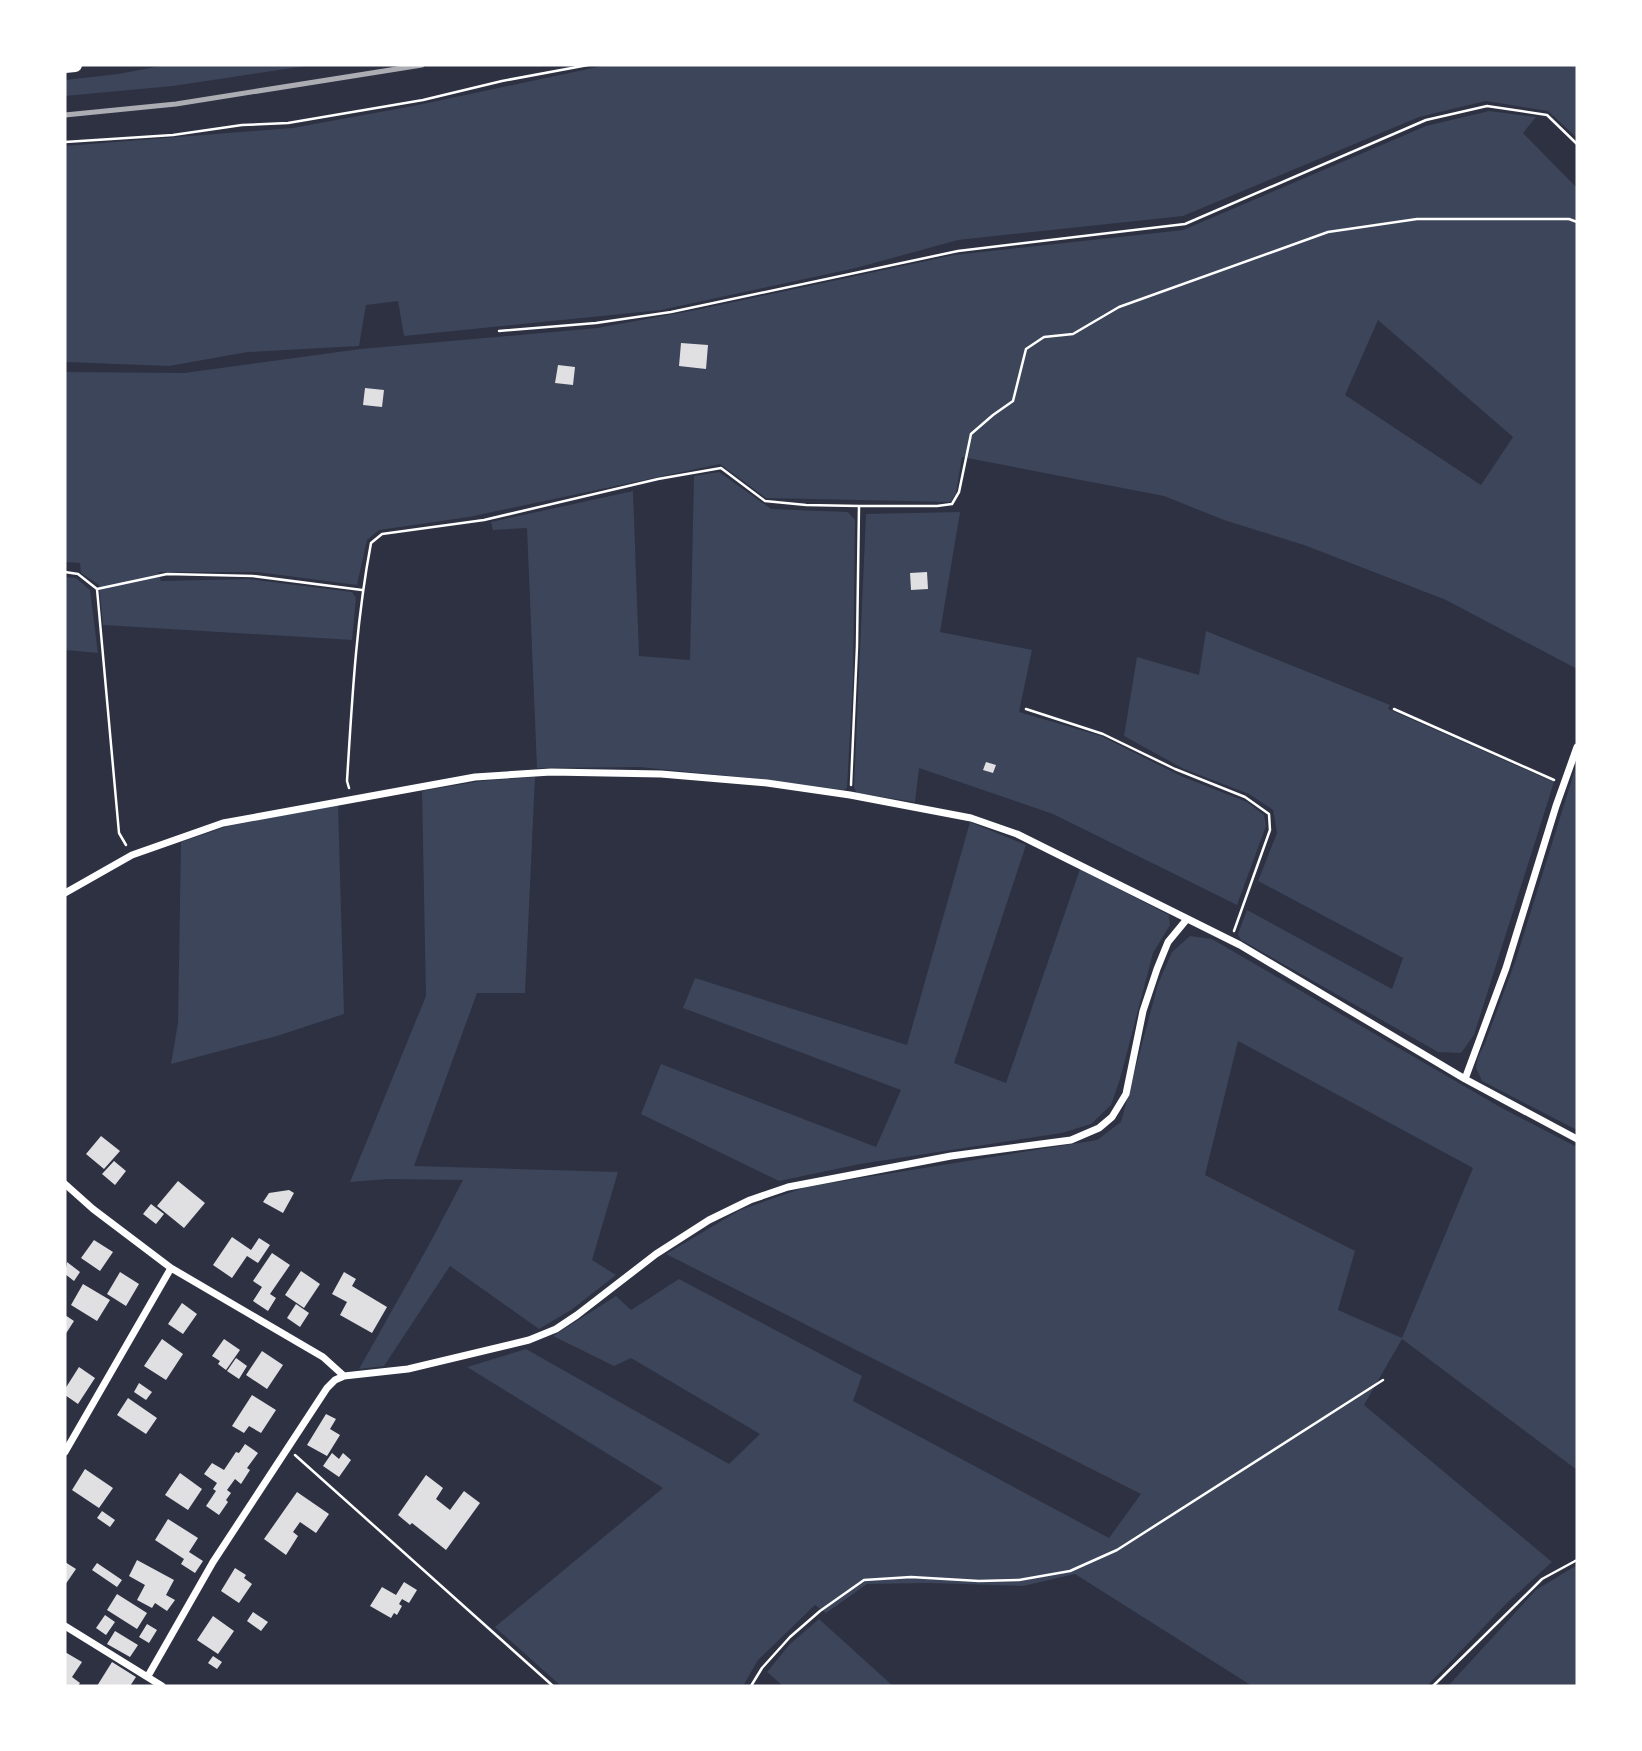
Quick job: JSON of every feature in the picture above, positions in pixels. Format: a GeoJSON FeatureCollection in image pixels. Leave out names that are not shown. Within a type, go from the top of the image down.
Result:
{"type":"FeatureCollection","features":[{"type":"Feature","properties":{"kind":"main road"},"geometry":{"type":"LineString","coordinates":[[65,66],[75,65]]}},
{"type":"Feature","properties":{"kind":"street"},"geometry":{"type":"LineString","coordinates":[[1465,1079],[1506,968],[1577,747]]}},
{"type":"Feature","properties":{"kind":"street"},"geometry":{"type":"LineString","coordinates":[[65,892],[132,855],[223,823],[475,777],[551,772],[661,774],[766,783],[850,795],[971,818],[1017,834],[1231,940],[1465,1079],[1577,1139]]}},
{"type":"Feature","properties":{"kind":"street"},"geometry":{"type":"LineString","coordinates":[[148,1676],[213,1562],[327,1388],[335,1380],[344,1376],[408,1369],[529,1340],[556,1329],[656,1254],[709,1220],[750,1200],[788,1186],[924,1161],[1071,1140],[1099,1128],[1112,1117],[1125,1094],[1143,1011],[1157,969],[1168,942],[1187,919]]}},
{"type":"Feature","properties":{"kind":"street"},"geometry":{"type":"LineString","coordinates":[[65,1184],[93,1209],[172,1268],[323,1357],[344,1376]]}},
{"type":"Feature","properties":{"kind":"street"},"geometry":{"type":"LineString","coordinates":[[65,1451],[172,1268]]}},
{"type":"Feature","properties":{"kind":"street"},"geometry":{"type":"LineString","coordinates":[[65,1626],[162,1686]]}},
{"type":"Feature","properties":{"kind":"path"},"geometry":{"type":"LineString","coordinates":[[65,142],[173,135],[242,125],[288,123],[423,100],[502,81],[588,65]]}},
{"type":"Feature","properties":{"kind":"path"},"geometry":{"type":"LineString","coordinates":[[499,331],[596,323],[671,312],[958,251],[1185,224],[1426,120],[1487,106],[1547,115],[1577,144]]}},
{"type":"Feature","properties":{"kind":"path"},"geometry":{"type":"LineString","coordinates":[[351,798],[347,781],[362,590],[371,543],[382,534],[484,520],[658,479],[721,468],[765,501],[859,506],[953,504],[959,492],[971,434],[1013,401],[1026,349],[1044,337],[1073,334],[1119,307],[1328,232],[1416,219],[1569,219],[1577,222]]}},
{"type":"Feature","properties":{"kind":"path"},"geometry":{"type":"LineString","coordinates":[[850,795],[857,646],[859,506]]}},
{"type":"Feature","properties":{"kind":"path"},"geometry":{"type":"LineString","coordinates":[[65,572],[78,574],[97,589],[119,833],[132,855]]}},
{"type":"Feature","properties":{"kind":"path"},"geometry":{"type":"LineString","coordinates":[[97,589],[167,574],[253,576],[362,590]]}},
{"type":"Feature","properties":{"kind":"path"},"geometry":{"type":"LineString","coordinates":[[1027,709],[1103,734],[1175,769],[1245,797],[1269,814],[1270,830],[1231,940]]}},
{"type":"Feature","properties":{"kind":"path"},"geometry":{"type":"LineString","coordinates":[[1394,709],[1564,785]]}},
{"type":"Feature","properties":{"kind":"path"},"geometry":{"type":"LineString","coordinates":[[751,1686],[762,1668],[790,1637],[820,1611],[864,1580],[911,1577],[979,1581],[1019,1580],[1070,1571],[1117,1550],[1383,1380]]}},
{"type":"Feature","properties":{"kind":"path"},"geometry":{"type":"LineString","coordinates":[[287,1448],[553,1686]]}},
{"type":"Feature","properties":{"kind":"path"},"geometry":{"type":"LineString","coordinates":[[1433,1686],[1542,1579],[1577,1560]]}},
{"type":"Feature","properties":{"kind":"shaded area"},"geometry":{"type":"Polygon","coordinates":[[[166,65],[312,65],[173,86],[65,96],[65,80],[166,65]]]}},
{"type":"Feature","properties":{"kind":"shaded area"},"geometry":{"type":"Polygon","coordinates":[[[607,65],[1577,65],[1577,138],[1548,111],[1486,101],[1419,117],[1183,216],[958,240],[856,268],[661,310],[404,336],[398,301],[366,305],[359,346],[248,352],[169,366],[65,362],[65,146],[292,128],[413,106],[607,65]]]}},
{"type":"Feature","properties":{"kind":"shaded area"},"geometry":{"type":"Polygon","coordinates":[[[1489,111],[1536,117],[1523,133],[1577,188],[1577,669],[1446,600],[1304,545],[1224,520],[1164,496],[962,457],[956,493],[951,502],[766,498],[720,464],[469,517],[379,530],[367,540],[357,585],[257,572],[158,572],[161,581],[249,579],[352,592],[356,598],[352,640],[103,625],[99,585],[81,573],[80,563],[65,562],[65,372],[184,373],[360,349],[597,328],[696,310],[954,255],[1183,230],[1426,126],[1489,111]],[[1378,320],[1345,395],[1481,485],[1513,437],[1378,320]]]}},
{"type":"Feature","properties":{"kind":"shaded area"},"geometry":{"type":"Polygon","coordinates":[[[719,472],[771,509],[848,512],[855,520],[853,679],[847,788],[844,790],[640,767],[537,768],[527,528],[493,530],[491,522],[633,491],[639,656],[690,660],[694,476],[719,472]]]}},
{"type":"Feature","properties":{"kind":"shaded area"},"geometry":{"type":"Polygon","coordinates":[[[960,512],[940,632],[1032,650],[1019,712],[1101,736],[1181,776],[1247,802],[1264,815],[1266,826],[1237,905],[1053,814],[919,768],[915,802],[857,793],[854,788],[866,514],[960,512]]]}},
{"type":"Feature","properties":{"kind":"shaded area"},"geometry":{"type":"Polygon","coordinates":[[[65,577],[76,578],[90,590],[98,653],[65,650],[65,577]]]}},
{"type":"Feature","properties":{"kind":"shaded area"},"geometry":{"type":"Polygon","coordinates":[[[1206,631],[1390,705],[1388,709],[1554,782],[1474,1035],[1461,1053],[1438,1052],[1241,940],[1238,934],[1247,910],[1392,989],[1403,958],[1258,881],[1277,833],[1273,810],[1249,794],[1184,769],[1124,736],[1137,657],[1199,675],[1206,631]]]}},
{"type":"Feature","properties":{"kind":"shaded area"},"geometry":{"type":"Polygon","coordinates":[[[1577,763],[1577,1130],[1482,1081],[1476,1068],[1516,959],[1577,763]]]}},
{"type":"Feature","properties":{"kind":"shaded area"},"geometry":{"type":"Polygon","coordinates":[[[535,777],[525,993],[477,993],[414,1166],[618,1172],[592,1260],[616,1275],[571,1310],[539,1329],[450,1266],[384,1366],[359,1369],[463,1180],[388,1179],[350,1182],[426,996],[422,791],[481,781],[535,777]]]}},
{"type":"Feature","properties":{"kind":"shaded area"},"geometry":{"type":"Polygon","coordinates":[[[338,805],[344,1014],[277,1036],[171,1064],[178,1023],[181,842],[228,826],[338,805]]]}},
{"type":"Feature","properties":{"kind":"shaded area"},"geometry":{"type":"Polygon","coordinates":[[[970,822],[1026,845],[954,1063],[1006,1083],[1080,869],[1169,915],[1170,925],[1153,953],[1111,1105],[1091,1124],[1062,1133],[860,1164],[779,1181],[641,1114],[661,1064],[876,1147],[901,1090],[683,1008],[695,978],[907,1045],[970,822]]]}},
{"type":"Feature","properties":{"kind":"shaded area"},"geometry":{"type":"Polygon","coordinates":[[[1190,936],[1212,939],[1500,1107],[1577,1147],[1577,1470],[1402,1339],[1364,1405],[1552,1562],[1507,1603],[1427,1686],[1252,1686],[1075,1574],[1023,1586],[867,1584],[826,1613],[815,1605],[758,1660],[743,1686],[561,1686],[495,1627],[663,1488],[467,1367],[526,1349],[729,1464],[760,1434],[631,1358],[614,1366],[553,1336],[616,1296],[631,1310],[679,1279],[862,1376],[853,1401],[1109,1538],[1141,1494],[666,1254],[740,1210],[806,1187],[1097,1140],[1121,1122],[1158,984],[1172,952],[1190,936]],[[1238,1041],[1205,1175],[1355,1251],[1338,1310],[1402,1338],[1473,1168],[1238,1041]]]}},
{"type":"Feature","properties":{"kind":"shaded area"},"geometry":{"type":"Polygon","coordinates":[[[1577,1565],[1577,1686],[1448,1686],[1536,1590],[1577,1565]]]}},
{"type":"Feature","properties":{"kind":"shaded area"},"geometry":{"type":"Polygon","coordinates":[[[819,1619],[893,1686],[783,1686],[767,1672],[790,1644],[819,1619]]]}},
{"type":"Feature","properties":{"kind":"building"},"geometry":{"type":"Polygon","coordinates":[[[681,343],[708,345],[706,369],[679,366],[681,343]]]}},
{"type":"Feature","properties":{"kind":"building"},"geometry":{"type":"Polygon","coordinates":[[[558,365],[575,367],[573,385],[555,383],[558,365]]]}},
{"type":"Feature","properties":{"kind":"building"},"geometry":{"type":"Polygon","coordinates":[[[365,388],[384,390],[382,407],[363,405],[365,388]]]}},
{"type":"Feature","properties":{"kind":"building"},"geometry":{"type":"Polygon","coordinates":[[[927,572],[928,589],[911,590],[910,573],[927,572]]]}},
{"type":"Feature","properties":{"kind":"building"},"geometry":{"type":"Polygon","coordinates":[[[986,762],[996,765],[993,773],[983,770],[986,762]]]}},
{"type":"Feature","properties":{"kind":"building"},"geometry":{"type":"Polygon","coordinates":[[[101,1136],[120,1151],[104,1169],[86,1154],[101,1136]]]}},
{"type":"Feature","properties":{"kind":"building"},"geometry":{"type":"Polygon","coordinates":[[[114,1161],[126,1171],[115,1185],[102,1174],[114,1161]]]}},
{"type":"Feature","properties":{"kind":"building"},"geometry":{"type":"Polygon","coordinates":[[[178,1181],[205,1203],[184,1228],[157,1206],[178,1181]]]}},
{"type":"Feature","properties":{"kind":"building"},"geometry":{"type":"Polygon","coordinates":[[[289,1190],[294,1193],[283,1213],[263,1202],[269,1193],[289,1190]]]}},
{"type":"Feature","properties":{"kind":"building"},"geometry":{"type":"Polygon","coordinates":[[[151,1204],[164,1214],[156,1224],[143,1214],[151,1204]]]}},
{"type":"Feature","properties":{"kind":"building"},"geometry":{"type":"Polygon","coordinates":[[[232,1237],[251,1250],[259,1238],[270,1245],[258,1263],[247,1256],[232,1278],[213,1265],[232,1237]]]}},
{"type":"Feature","properties":{"kind":"building"},"geometry":{"type":"Polygon","coordinates":[[[94,1240],[113,1252],[100,1271],[81,1258],[94,1240]]]}},
{"type":"Feature","properties":{"kind":"building"},"geometry":{"type":"Polygon","coordinates":[[[272,1253],[290,1265],[270,1294],[276,1298],[268,1311],[253,1301],[262,1287],[253,1281],[272,1253]]]}},
{"type":"Feature","properties":{"kind":"building"},"geometry":{"type":"Polygon","coordinates":[[[67,1262],[80,1272],[74,1281],[65,1274],[67,1262]]]}},
{"type":"Feature","properties":{"kind":"building"},"geometry":{"type":"Polygon","coordinates":[[[301,1271],[320,1284],[304,1308],[285,1295],[301,1271]]]}},
{"type":"Feature","properties":{"kind":"building"},"geometry":{"type":"Polygon","coordinates":[[[120,1272],[139,1284],[126,1306],[107,1294],[120,1272]]]}},
{"type":"Feature","properties":{"kind":"building"},"geometry":{"type":"Polygon","coordinates":[[[344,1272],[356,1279],[352,1286],[387,1307],[372,1333],[340,1315],[347,1302],[332,1294],[344,1272]]]}},
{"type":"Feature","properties":{"kind":"building"},"geometry":{"type":"Polygon","coordinates":[[[83,1284],[110,1300],[97,1321],[71,1305],[83,1284]]]}},
{"type":"Feature","properties":{"kind":"building"},"geometry":{"type":"Polygon","coordinates":[[[182,1303],[197,1314],[183,1334],[168,1324],[182,1303]]]}},
{"type":"Feature","properties":{"kind":"building"},"geometry":{"type":"Polygon","coordinates":[[[296,1304],[309,1313],[300,1327],[287,1318],[296,1304]]]}},
{"type":"Feature","properties":{"kind":"building"},"geometry":{"type":"Polygon","coordinates":[[[65,1315],[74,1321],[65,1335],[65,1315]]]}},
{"type":"Feature","properties":{"kind":"building"},"geometry":{"type":"Polygon","coordinates":[[[162,1339],[183,1354],[166,1380],[144,1366],[162,1339]]]}},
{"type":"Feature","properties":{"kind":"building"},"geometry":{"type":"Polygon","coordinates":[[[224,1339],[240,1350],[226,1370],[218,1364],[220,1361],[212,1356],[224,1339]]]}},
{"type":"Feature","properties":{"kind":"building"},"geometry":{"type":"Polygon","coordinates":[[[262,1351],[283,1365],[267,1389],[246,1375],[262,1351]]]}},
{"type":"Feature","properties":{"kind":"building"},"geometry":{"type":"Polygon","coordinates":[[[236,1358],[247,1366],[239,1379],[227,1371],[236,1358]]]}},
{"type":"Feature","properties":{"kind":"building"},"geometry":{"type":"Polygon","coordinates":[[[79,1367],[95,1378],[78,1404],[65,1395],[65,1389],[79,1367]]]}},
{"type":"Feature","properties":{"kind":"building"},"geometry":{"type":"Polygon","coordinates":[[[139,1383],[152,1392],[146,1400],[134,1392],[139,1383]]]}},
{"type":"Feature","properties":{"kind":"building"},"geometry":{"type":"Polygon","coordinates":[[[252,1395],[276,1410],[261,1433],[249,1426],[244,1433],[232,1426],[252,1395]]]}},
{"type":"Feature","properties":{"kind":"building"},"geometry":{"type":"Polygon","coordinates":[[[128,1398],[157,1418],[146,1434],[117,1415],[128,1398]]]}},
{"type":"Feature","properties":{"kind":"building"},"geometry":{"type":"Polygon","coordinates":[[[326,1414],[336,1419],[330,1429],[340,1435],[327,1456],[307,1445],[326,1414]]]}},
{"type":"Feature","properties":{"kind":"building"},"geometry":{"type":"Polygon","coordinates":[[[245,1444],[258,1453],[247,1468],[250,1470],[241,1484],[235,1479],[227,1490],[231,1493],[219,1515],[206,1506],[216,1491],[213,1489],[217,1483],[204,1474],[212,1463],[224,1470],[245,1444]]]}},
{"type":"Feature","properties":{"kind":"building"},"geometry":{"type":"Polygon","coordinates":[[[332,1453],[339,1459],[343,1453],[351,1460],[339,1477],[323,1466],[332,1453]]]}},
{"type":"Feature","properties":{"kind":"building"},"geometry":{"type":"Polygon","coordinates":[[[85,1469],[113,1488],[99,1508],[72,1490],[85,1469]]]}},
{"type":"Feature","properties":{"kind":"building"},"geometry":{"type":"Polygon","coordinates":[[[180,1473],[202,1489],[188,1510],[165,1495],[180,1473]]]}},
{"type":"Feature","properties":{"kind":"building"},"geometry":{"type":"Polygon","coordinates":[[[426,1475],[443,1488],[436,1499],[450,1510],[464,1491],[480,1503],[446,1550],[398,1515],[426,1475]]]}},
{"type":"Feature","properties":{"kind":"building"},"geometry":{"type":"Polygon","coordinates":[[[297,1492],[329,1514],[316,1533],[300,1522],[293,1532],[298,1536],[286,1555],[264,1539],[297,1492]]]}},
{"type":"Feature","properties":{"kind":"building"},"geometry":{"type":"Polygon","coordinates":[[[102,1511],[115,1520],[110,1527],[97,1518],[102,1511]]]}},
{"type":"Feature","properties":{"kind":"building"},"geometry":{"type":"Polygon","coordinates":[[[168,1519],[198,1538],[189,1552],[203,1561],[195,1573],[181,1564],[184,1559],[155,1540],[168,1519]]]}},
{"type":"Feature","properties":{"kind":"building"},"geometry":{"type":"Polygon","coordinates":[[[137,1560],[174,1580],[166,1595],[175,1600],[167,1611],[155,1603],[152,1608],[137,1600],[145,1585],[129,1576],[137,1560]]]}},
{"type":"Feature","properties":{"kind":"building"},"geometry":{"type":"Polygon","coordinates":[[[65,1562],[76,1569],[65,1585],[65,1562]]]}},
{"type":"Feature","properties":{"kind":"building"},"geometry":{"type":"Polygon","coordinates":[[[97,1563],[122,1580],[117,1587],[92,1570],[97,1563]]]}},
{"type":"Feature","properties":{"kind":"building"},"geometry":{"type":"Polygon","coordinates":[[[235,1568],[246,1575],[244,1578],[252,1584],[239,1603],[221,1591],[235,1568]]]}},
{"type":"Feature","properties":{"kind":"building"},"geometry":{"type":"Polygon","coordinates":[[[404,1582],[417,1590],[409,1603],[402,1599],[397,1615],[394,1613],[391,1618],[370,1606],[382,1587],[396,1595],[404,1582]]]}},
{"type":"Feature","properties":{"kind":"building"},"geometry":{"type":"Polygon","coordinates":[[[117,1594],[147,1613],[137,1629],[107,1610],[117,1594]]]}},
{"type":"Feature","properties":{"kind":"building"},"geometry":{"type":"Polygon","coordinates":[[[253,1612],[268,1622],[261,1631],[247,1621],[253,1612]]]}},
{"type":"Feature","properties":{"kind":"building"},"geometry":{"type":"Polygon","coordinates":[[[105,1615],[115,1622],[106,1635],[96,1628],[105,1615]]]}},
{"type":"Feature","properties":{"kind":"building"},"geometry":{"type":"Polygon","coordinates":[[[213,1616],[234,1631],[218,1654],[197,1640],[213,1616]]]}},
{"type":"Feature","properties":{"kind":"building"},"geometry":{"type":"Polygon","coordinates":[[[147,1624],[157,1630],[149,1643],[139,1637],[147,1624]]]}},
{"type":"Feature","properties":{"kind":"building"},"geometry":{"type":"Polygon","coordinates":[[[115,1631],[138,1645],[130,1657],[107,1644],[115,1631]]]}},
{"type":"Feature","properties":{"kind":"building"},"geometry":{"type":"Polygon","coordinates":[[[65,1652],[82,1662],[72,1677],[80,1683],[78,1686],[65,1686],[65,1652]]]}},
{"type":"Feature","properties":{"kind":"building"},"geometry":{"type":"Polygon","coordinates":[[[213,1656],[222,1662],[217,1669],[208,1663],[213,1656]]]}},
{"type":"Feature","properties":{"kind":"building"},"geometry":{"type":"Polygon","coordinates":[[[112,1662],[136,1677],[130,1686],[97,1686],[112,1662]]]}},
{"type":"Feature","properties":{"kind":"railway"},"geometry":{"type":"LineString","coordinates":[[65,115],[176,104],[422,65]]}}]}
